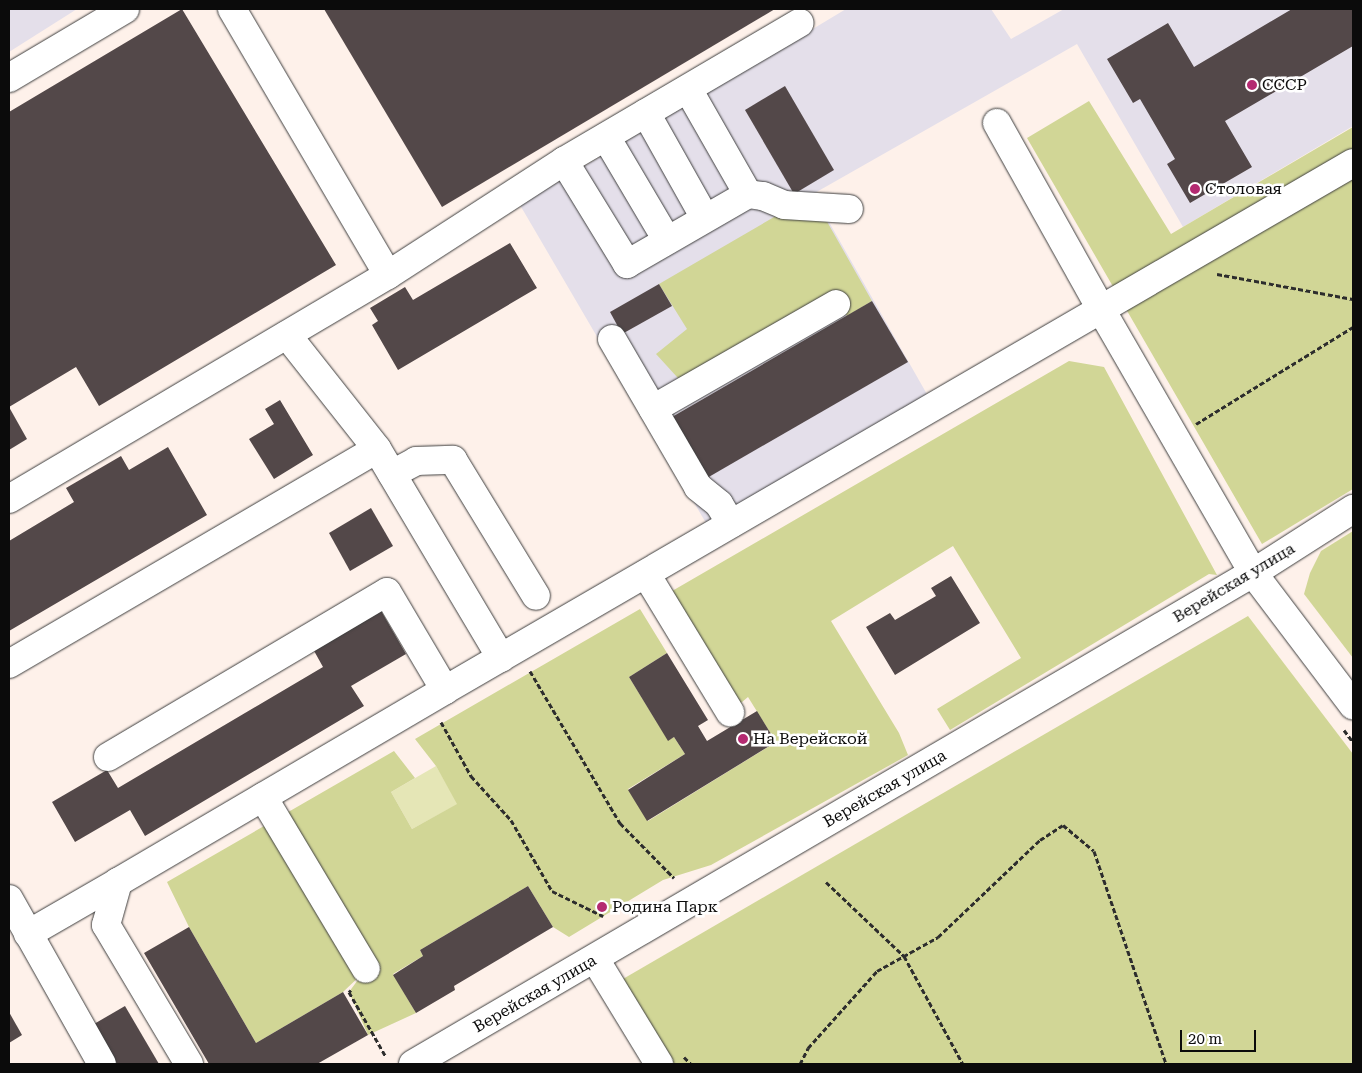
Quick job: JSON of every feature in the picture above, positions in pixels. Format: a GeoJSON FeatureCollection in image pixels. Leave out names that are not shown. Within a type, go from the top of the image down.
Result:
{"type":"FeatureCollection","features":[{"type":"Feature","properties":{"kind":"street"},"geometry":{"type":"LineString","coordinates":[[9,78],[125,9]]}},
{"type":"Feature","properties":{"kind":"street"},"geometry":{"type":"LineString","coordinates":[[232,9],[388,275]]}},
{"type":"Feature","properties":{"kind":"street"},"geometry":{"type":"LineString","coordinates":[[9,499],[388,275],[564,160],[799,23]]}},
{"type":"Feature","properties":{"kind":"street"},"geometry":{"type":"LineString","coordinates":[[688,89],[748,194]]}},
{"type":"Feature","properties":{"kind":"street"},"geometry":{"type":"LineString","coordinates":[[646,113],[705,218]]}},
{"type":"Feature","properties":{"kind":"street"},"geometry":{"type":"LineString","coordinates":[[997,123],[1102,311],[1253,573],[1353,706]]}},
{"type":"Feature","properties":{"kind":"street"},"geometry":{"type":"LineString","coordinates":[[606,137],[667,240]]}},
{"type":"Feature","properties":{"kind":"street"},"geometry":{"type":"LineString","coordinates":[[564,160],[626,264],[748,194],[763,196],[784,205],[849,209]]}},
{"type":"Feature","properties":{"kind":"street"},"geometry":{"type":"LineString","coordinates":[[28,934],[436,695],[1102,311],[1353,163]]}},
{"type":"Feature","properties":{"kind":"street"},"geometry":{"type":"LineString","coordinates":[[653,410],[836,304]]}},
{"type":"Feature","properties":{"kind":"street"},"geometry":{"type":"LineString","coordinates":[[288,334],[377,449],[509,653]]}},
{"type":"Feature","properties":{"kind":"street"},"geometry":{"type":"LineString","coordinates":[[612,339],[698,487],[719,504],[731,524]]}},
{"type":"Feature","properties":{"kind":"street"},"geometry":{"type":"LineString","coordinates":[[9,664],[377,449]]}},
{"type":"Feature","properties":{"kind":"street"},"geometry":{"type":"LineString","coordinates":[[392,474],[416,461],[454,460],[536,596]]}},
{"type":"Feature","properties":{"kind":"street","name":"Верейская улица"},"geometry":{"type":"LineString","coordinates":[[413,1064],[1253,573],[1353,509]]}},
{"type":"Feature","properties":{"kind":"street"},"geometry":{"type":"LineString","coordinates":[[646,574],[730,712]]}},
{"type":"Feature","properties":{"kind":"street"},"geometry":{"type":"LineString","coordinates":[[108,756],[387,592],[436,695]]}},
{"type":"Feature","properties":{"kind":"street"},"geometry":{"type":"LineString","coordinates":[[263,797],[366,969]]}},
{"type":"Feature","properties":{"kind":"street"},"geometry":{"type":"LineString","coordinates":[[118,882],[106,925],[189,1064]]}},
{"type":"Feature","properties":{"kind":"street"},"geometry":{"type":"LineString","coordinates":[[9,899],[102,1064]]}},
{"type":"Feature","properties":{"kind":"street"},"geometry":{"type":"LineString","coordinates":[[595,959],[659,1064]]}},
{"type":"Feature","properties":{"kind":"path"},"geometry":{"type":"LineString","coordinates":[[1216,274],[1353,299]]}},
{"type":"Feature","properties":{"kind":"path"},"geometry":{"type":"LineString","coordinates":[[1174,437],[1353,328]]}},
{"type":"Feature","properties":{"kind":"path"},"geometry":{"type":"LineString","coordinates":[[509,653],[620,823],[674,878]]}},
{"type":"Feature","properties":{"kind":"path"},"geometry":{"type":"LineString","coordinates":[[436,695],[471,776],[511,820],[552,891],[602,916]]}},
{"type":"Feature","properties":{"kind":"path"},"geometry":{"type":"LineString","coordinates":[[800,1064],[808,1048],[877,971],[938,937],[1040,840],[1062,825],[1094,851],[1166,1064]]}},
{"type":"Feature","properties":{"kind":"path"},"geometry":{"type":"LineString","coordinates":[[826,882],[904,956],[963,1064]]}},
{"type":"Feature","properties":{"kind":"path"},"geometry":{"type":"LineString","coordinates":[[366,969],[349,992],[386,1055]]}},
{"type":"Feature","properties":{"kind":"shaded area"},"geometry":{"type":"Polygon","coordinates":[[[9,9],[77,9],[9,52],[9,9]]]}},
{"type":"Feature","properties":{"kind":"shaded area"},"geometry":{"type":"Polygon","coordinates":[[[846,9],[991,9],[1011,39],[1064,9],[1353,9],[1353,126],[1183,227],[1077,44],[813,194],[928,396],[706,523],[520,205],[846,9]]]}},
{"type":"Feature","properties":{"kind":"green space"},"geometry":{"type":"Polygon","coordinates":[[[1089,101],[1171,234],[1353,127],[1353,489],[1262,544],[1027,138],[1089,101]]]}},
{"type":"Feature","properties":{"kind":"green space"},"geometry":{"type":"Polygon","coordinates":[[[812,195],[872,301],[847,316],[836,304],[688,389],[656,354],[687,329],[659,284],[812,195]]]}},
{"type":"Feature","properties":{"kind":"green space"},"geometry":{"type":"Polygon","coordinates":[[[1069,361],[1104,367],[1217,575],[1209,574],[950,730],[937,709],[1021,658],[953,546],[831,621],[899,733],[908,755],[711,865],[663,880],[569,937],[553,927],[528,886],[420,950],[423,956],[393,974],[416,1013],[368,1035],[349,992],[363,973],[343,992],[256,1043],[189,927],[167,882],[394,751],[415,778],[391,792],[412,829],[457,804],[436,766],[415,739],[640,609],[667,653],[629,677],[668,740],[674,737],[685,754],[628,789],[648,821],[776,742],[748,697],[730,712],[660,598],[1069,361]]]}},
{"type":"Feature","properties":{"kind":"green space"},"geometry":{"type":"Polygon","coordinates":[[[1353,531],[1353,658],[1304,594],[1310,573],[1321,551],[1353,531]]]}},
{"type":"Feature","properties":{"kind":"green space"},"geometry":{"type":"Polygon","coordinates":[[[1248,616],[1353,754],[1353,1064],[646,1064],[604,990],[1248,616]]]}},
{"type":"Feature","properties":{"kind":"green space"},"geometry":{"type":"Polygon","coordinates":[[[436,766],[458,804],[412,829],[391,792],[436,766]]]}},
{"type":"Feature","properties":{"kind":"building"},"geometry":{"type":"Polygon","coordinates":[[[182,9],[336,265],[99,406],[76,367],[9,407],[9,112],[182,9]]]}},
{"type":"Feature","properties":{"kind":"building"},"geometry":{"type":"Polygon","coordinates":[[[324,9],[775,9],[442,207],[324,9]]]}},
{"type":"Feature","properties":{"kind":"building"},"geometry":{"type":"Polygon","coordinates":[[[1292,9],[1353,9],[1353,46],[1225,121],[1252,167],[1190,203],[1167,164],[1175,159],[1140,99],[1133,103],[1107,59],[1168,23],[1194,67],[1292,9]]]}},
{"type":"Feature","properties":{"kind":"building"},"geometry":{"type":"Polygon","coordinates":[[[785,86],[834,170],[794,194],[745,110],[785,86]]]}},
{"type":"Feature","properties":{"kind":"building"},"geometry":{"type":"Polygon","coordinates":[[[510,243],[537,288],[398,370],[372,325],[378,321],[370,308],[405,287],[413,300],[510,243]]]}},
{"type":"Feature","properties":{"kind":"building"},"geometry":{"type":"Polygon","coordinates":[[[659,284],[672,306],[622,334],[610,312],[659,284]]]}},
{"type":"Feature","properties":{"kind":"building"},"geometry":{"type":"Polygon","coordinates":[[[872,301],[908,362],[707,478],[672,417],[872,301]]]}},
{"type":"Feature","properties":{"kind":"building"},"geometry":{"type":"Polygon","coordinates":[[[280,400],[313,455],[274,479],[249,439],[274,424],[265,409],[280,400]]]}},
{"type":"Feature","properties":{"kind":"building"},"geometry":{"type":"Polygon","coordinates":[[[9,407],[27,439],[9,450],[9,407]]]}},
{"type":"Feature","properties":{"kind":"building"},"geometry":{"type":"Polygon","coordinates":[[[168,447],[207,515],[9,631],[9,541],[74,502],[66,488],[121,456],[129,470],[168,447]]]}},
{"type":"Feature","properties":{"kind":"building"},"geometry":{"type":"Polygon","coordinates":[[[371,508],[393,546],[350,571],[329,533],[371,508]]]}},
{"type":"Feature","properties":{"kind":"building"},"geometry":{"type":"Polygon","coordinates":[[[951,576],[980,623],[895,675],[866,627],[890,613],[895,620],[936,596],[931,588],[951,576]]]}},
{"type":"Feature","properties":{"kind":"building"},"geometry":{"type":"Polygon","coordinates":[[[380,609],[406,654],[351,686],[364,706],[145,836],[130,810],[75,842],[52,802],[107,770],[118,788],[323,667],[313,649],[380,609]]]}},
{"type":"Feature","properties":{"kind":"building","name":"На Верейской"},"geometry":{"type":"Polygon","coordinates":[[[667,653],[708,720],[698,726],[707,741],[757,711],[776,742],[647,821],[628,790],[685,754],[674,737],[668,741],[629,677],[667,653]]]}},
{"type":"Feature","properties":{"kind":"building"},"geometry":{"type":"Polygon","coordinates":[[[528,886],[553,927],[454,986],[455,990],[416,1013],[393,975],[423,956],[420,950],[528,886]]]}},
{"type":"Feature","properties":{"kind":"building"},"geometry":{"type":"Polygon","coordinates":[[[189,927],[256,1043],[343,992],[368,1035],[317,1064],[209,1064],[144,953],[189,927]]]}},
{"type":"Feature","properties":{"kind":"building"},"geometry":{"type":"Polygon","coordinates":[[[125,1006],[159,1064],[117,1064],[94,1024],[125,1006]]]}},
{"type":"Feature","properties":{"kind":"building"},"geometry":{"type":"Polygon","coordinates":[[[9,1012],[22,1035],[9,1043],[9,1012]]]}},
{"type":"Feature","properties":{"kind":"place","name":"СССР"},"geometry":{"type":"Point","coordinates":[1252,85]}},
{"type":"Feature","properties":{"kind":"place","name":"Столовая"},"geometry":{"type":"Point","coordinates":[1195,189]}},
{"type":"Feature","properties":{"kind":"place","name":"На Верейской"},"geometry":{"type":"Point","coordinates":[743,739]}},
{"type":"Feature","properties":{"kind":"place","name":"Родина Парк"},"geometry":{"type":"Point","coordinates":[602,907]}}]}
